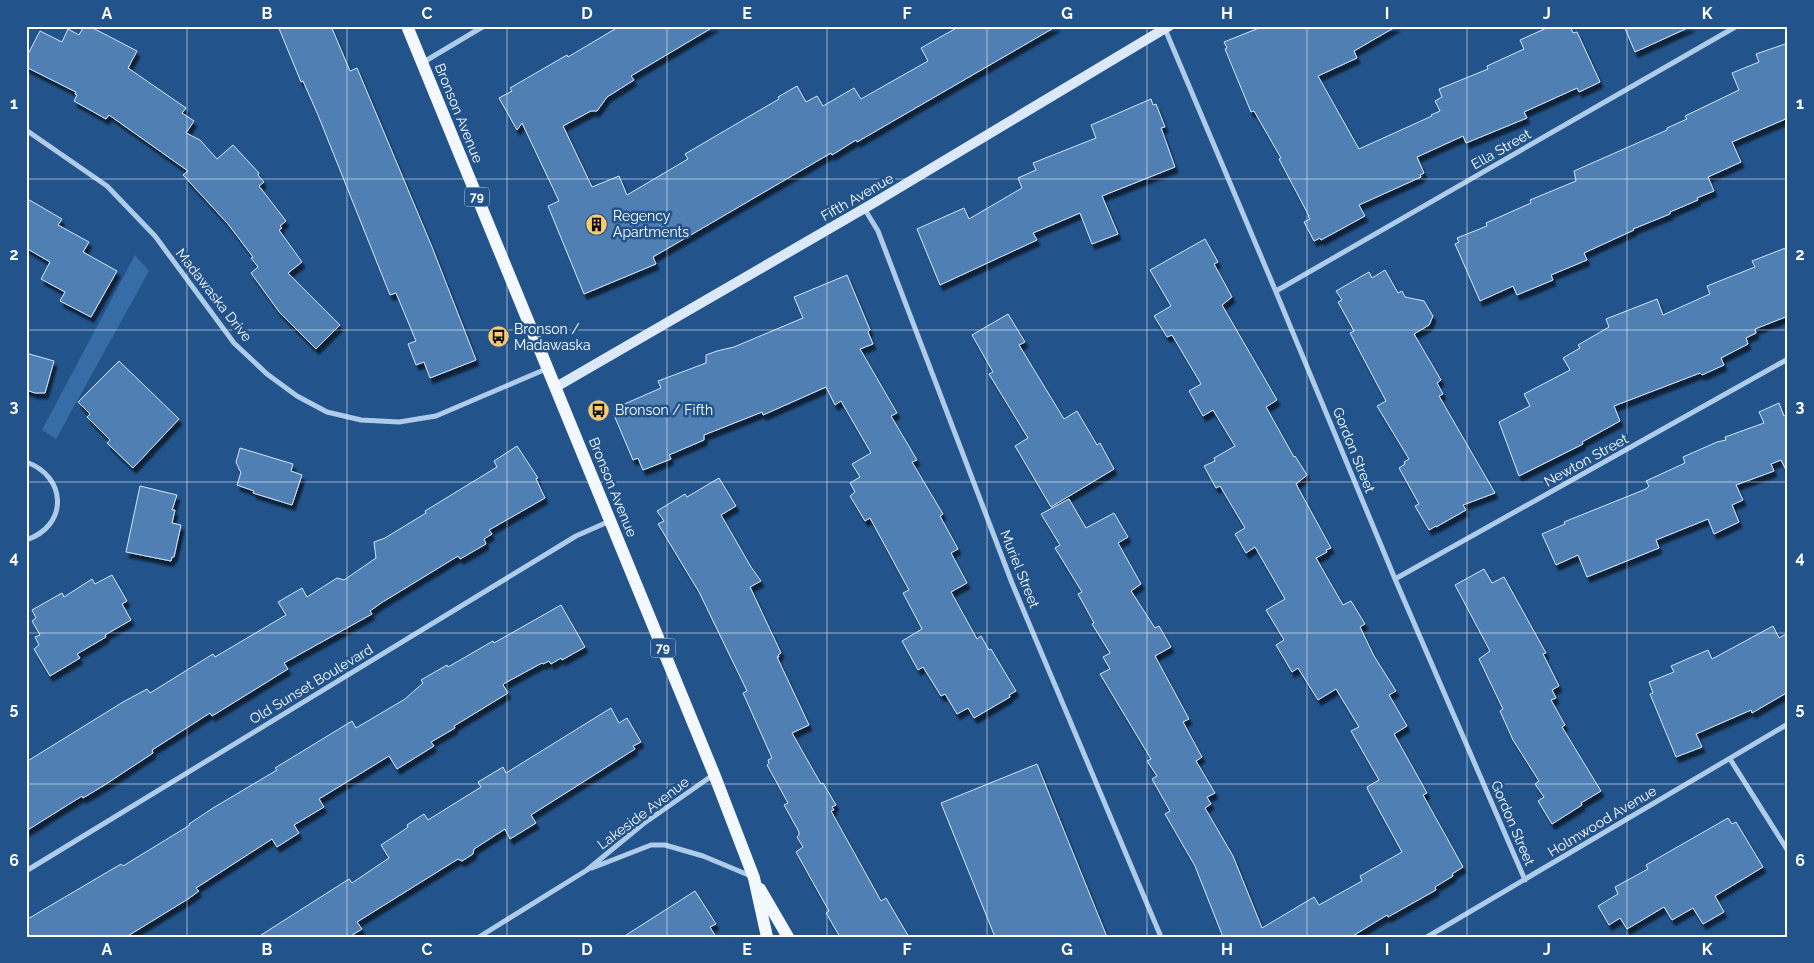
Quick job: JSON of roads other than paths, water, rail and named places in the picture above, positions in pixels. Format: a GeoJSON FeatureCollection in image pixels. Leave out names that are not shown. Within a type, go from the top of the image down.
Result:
{"type":"FeatureCollection","features":[{"type":"Feature","properties":{"kind":"main road","name":"Bronson Avenue"},"geometry":{"type":"LineString","coordinates":[[407,26],[714,774],[754,878],[767,937]]}},
{"type":"Feature","properties":{"kind":"main road","name":"Bronson Avenue"},"geometry":{"type":"LineString","coordinates":[[754,878],[788,937]]}},
{"type":"Feature","properties":{"kind":"street"},"geometry":{"type":"LineString","coordinates":[[422,63],[484,26]]}},
{"type":"Feature","properties":{"kind":"street","name":"Ella Street"},"geometry":{"type":"LineString","coordinates":[[1276,291],[1737,26]]}},
{"type":"Feature","properties":{"kind":"street","name":"Gordon Street"},"geometry":{"type":"LineString","coordinates":[[1167,28],[1395,579],[1525,880]]}},
{"type":"Feature","properties":{"kind":"street","name":"Fifth Avenue"},"geometry":{"type":"LineString","coordinates":[[556,387],[864,208],[1167,28]]}},
{"type":"Feature","properties":{"kind":"street","name":"Madawaska Drive"},"geometry":{"type":"LineString","coordinates":[[26,130],[107,186],[155,236],[234,343],[268,374],[298,396],[328,412],[371,421],[399,422],[436,416],[548,368]]}},
{"type":"Feature","properties":{"kind":"street","name":"Muriel Street"},"geometry":{"type":"LineString","coordinates":[[864,208],[878,231],[1012,583],[1161,937]]}},
{"type":"Feature","properties":{"kind":"street","name":"Newton Street"},"geometry":{"type":"LineString","coordinates":[[1395,579],[1788,359]]}},
{"type":"Feature","properties":{"kind":"street"},"geometry":{"type":"LineString","coordinates":[[26,462],[37,466],[48,474],[56,487],[58,500],[56,514],[49,526],[40,534],[26,540]]}},
{"type":"Feature","properties":{"kind":"street","name":"Old Sunset Boulevard"},"geometry":{"type":"LineString","coordinates":[[26,871],[576,536],[610,521]]}},
{"type":"Feature","properties":{"kind":"street","name":"Holmwood Avenue"},"geometry":{"type":"LineString","coordinates":[[1427,937],[1788,724]]}},
{"type":"Feature","properties":{"kind":"street"},"geometry":{"type":"LineString","coordinates":[[1730,758],[1788,851]]}},
{"type":"Feature","properties":{"kind":"street","name":"Lakeside Avenue"},"geometry":{"type":"LineString","coordinates":[[479,937],[587,870],[643,824],[714,774]]}},
{"type":"Feature","properties":{"kind":"street","name":"Lakeside Avenue"},"geometry":{"type":"LineString","coordinates":[[587,870],[651,845],[665,845],[702,856],[754,878]]}},
{"type":"Feature","properties":{"kind":"place","name":"Regency Apartments"},"geometry":{"type":"Point","coordinates":[597,224]}},
{"type":"Feature","properties":{"kind":"place","name":"Bronson / Madawaska"},"geometry":{"type":"Point","coordinates":[498,337]}},
{"type":"Feature","properties":{"kind":"place","name":"Bronson / Fifth"},"geometry":{"type":"Point","coordinates":[599,410]}}]}
